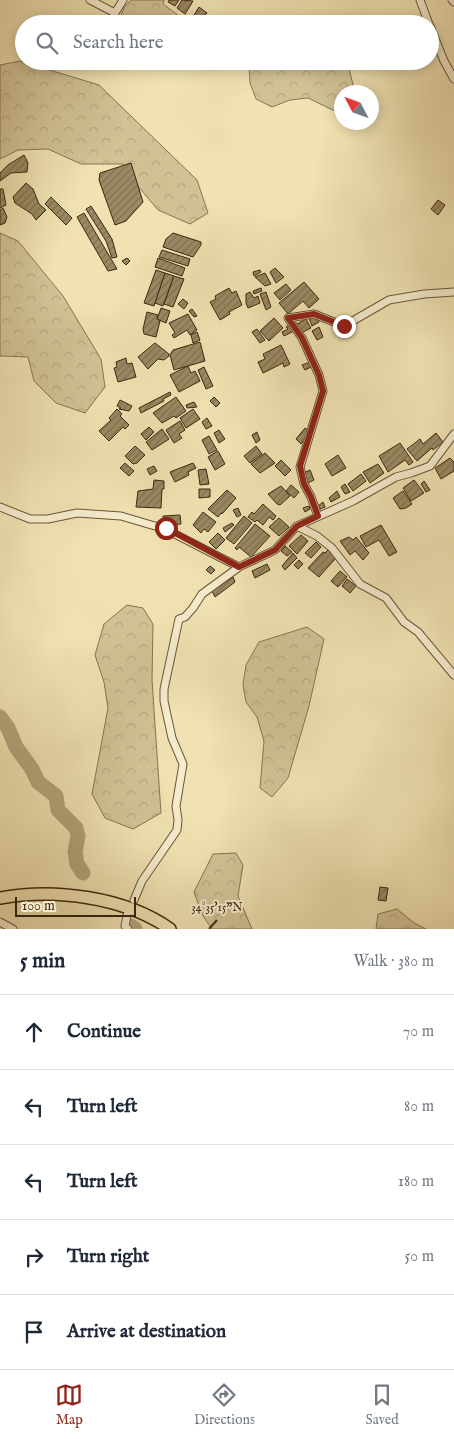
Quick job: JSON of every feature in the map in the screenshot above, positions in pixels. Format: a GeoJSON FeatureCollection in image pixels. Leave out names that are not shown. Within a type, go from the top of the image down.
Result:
{"type":"FeatureCollection","features":[{"type":"Feature","properties":{"kind":"main road"},"geometry":{"type":"LineString","coordinates":[[0,898],[34,894],[74,896],[122,906],[170,929]]}},
{"type":"Feature","properties":{"kind":"street"},"geometry":{"type":"LineString","coordinates":[[90,0],[115,14],[123,0]]}},
{"type":"Feature","properties":{"kind":"street"},"geometry":{"type":"LineString","coordinates":[[420,0],[426,15]]}},
{"type":"Feature","properties":{"kind":"street"},"geometry":{"type":"LineString","coordinates":[[439,48],[454,79]]}},
{"type":"Feature","properties":{"kind":"street"},"geometry":{"type":"LineString","coordinates":[[318,516],[304,484],[300,466],[323,391],[319,375],[302,338],[288,318],[314,314],[344,326],[389,300],[424,294],[454,292]]}},
{"type":"Feature","properties":{"kind":"street"},"geometry":{"type":"LineString","coordinates":[[134,900],[142,881],[177,830],[176,806],[183,764],[172,738],[164,701],[164,689],[179,619],[185,617],[202,594],[239,567],[275,550],[297,526],[353,501],[396,477],[430,466],[454,434]]}},
{"type":"Feature","properties":{"kind":"street"},"geometry":{"type":"LineString","coordinates":[[0,507],[30,519],[48,519],[77,513],[121,516],[166,528],[239,567]]}},
{"type":"Feature","properties":{"kind":"street"},"geometry":{"type":"LineString","coordinates":[[297,526],[317,536],[332,548],[360,584],[386,598],[404,622],[418,632],[454,675]]}},
{"type":"Feature","properties":{"kind":"street"},"geometry":{"type":"LineString","coordinates":[[127,915],[125,926],[128,929]]}},
{"type":"Feature","properties":{"kind":"street"},"geometry":{"type":"LineString","coordinates":[[0,922],[13,929]]}},
{"type":"Feature","properties":{"kind":"green space"},"geometry":{"type":"Polygon","coordinates":[[[131,0],[164,0],[163,4],[178,15],[121,15],[125,6],[131,0]]]}},
{"type":"Feature","properties":{"kind":"green space"},"geometry":{"type":"Polygon","coordinates":[[[15,62],[15,70],[50,70],[99,85],[197,180],[208,213],[190,224],[158,210],[137,185],[123,164],[81,164],[48,149],[18,150],[0,159],[0,65],[15,62]]]}},
{"type":"Feature","properties":{"kind":"green space"},"geometry":{"type":"Polygon","coordinates":[[[249,70],[349,70],[353,85],[334,85],[334,111],[308,98],[290,100],[272,107],[256,99],[250,83],[249,70]]]}},
{"type":"Feature","properties":{"kind":"green space"},"geometry":{"type":"Polygon","coordinates":[[[0,233],[18,241],[63,296],[101,359],[105,387],[85,413],[56,403],[34,381],[28,357],[0,356],[0,233]]]}},
{"type":"Feature","properties":{"kind":"green space"},"geometry":{"type":"Polygon","coordinates":[[[127,605],[143,608],[153,624],[152,680],[161,813],[133,829],[105,818],[92,794],[108,708],[104,682],[95,655],[104,624],[127,605]]]}},
{"type":"Feature","properties":{"kind":"green space"},"geometry":{"type":"Polygon","coordinates":[[[307,627],[324,639],[309,706],[288,778],[272,797],[260,788],[264,741],[257,717],[246,702],[243,685],[246,665],[259,642],[307,627]]]}},
{"type":"Feature","properties":{"kind":"green space"},"geometry":{"type":"Polygon","coordinates":[[[236,853],[243,865],[238,896],[252,929],[212,929],[203,916],[194,892],[213,854],[236,853]]]}},
{"type":"Feature","properties":{"kind":"green space"},"geometry":{"type":"Polygon","coordinates":[[[397,909],[414,923],[426,929],[376,929],[378,914],[397,909]]]}},
{"type":"Feature","properties":{"kind":"building"},"geometry":{"type":"Polygon","coordinates":[[[169,0],[179,0],[175,6],[168,2],[169,0]]]}},
{"type":"Feature","properties":{"kind":"building"},"geometry":{"type":"Polygon","coordinates":[[[182,0],[193,1],[185,14],[177,8],[182,0]]]}},
{"type":"Feature","properties":{"kind":"building"},"geometry":{"type":"Polygon","coordinates":[[[199,7],[207,13],[205,15],[194,15],[199,7]]]}},
{"type":"Feature","properties":{"kind":"building"},"geometry":{"type":"Polygon","coordinates":[[[24,155],[28,163],[27,172],[11,173],[0,181],[0,173],[8,165],[24,155]]]}},
{"type":"Feature","properties":{"kind":"building"},"geometry":{"type":"Polygon","coordinates":[[[131,163],[143,202],[126,221],[115,225],[99,180],[100,173],[131,163]]]}},
{"type":"Feature","properties":{"kind":"building"},"geometry":{"type":"Polygon","coordinates":[[[26,183],[33,189],[39,204],[46,210],[36,220],[32,214],[15,203],[13,197],[26,183]]]}},
{"type":"Feature","properties":{"kind":"building"},"geometry":{"type":"Polygon","coordinates":[[[0,189],[3,189],[6,205],[0,208],[0,189]]]}},
{"type":"Feature","properties":{"kind":"building"},"geometry":{"type":"Polygon","coordinates":[[[51,197],[72,218],[66,225],[45,204],[51,197]]]}},
{"type":"Feature","properties":{"kind":"building"},"geometry":{"type":"Polygon","coordinates":[[[438,200],[445,205],[438,215],[431,209],[438,200]]]}},
{"type":"Feature","properties":{"kind":"building"},"geometry":{"type":"Polygon","coordinates":[[[91,206],[112,239],[117,257],[112,258],[106,241],[86,209],[91,206]]]}},
{"type":"Feature","properties":{"kind":"building"},"geometry":{"type":"Polygon","coordinates":[[[3,208],[7,217],[5,223],[0,225],[0,210],[3,208]]]}},
{"type":"Feature","properties":{"kind":"building"},"geometry":{"type":"Polygon","coordinates":[[[84,213],[117,269],[108,271],[77,217],[84,213]]]}},
{"type":"Feature","properties":{"kind":"building"},"geometry":{"type":"Polygon","coordinates":[[[173,233],[201,242],[193,257],[163,247],[166,239],[173,233]]]}},
{"type":"Feature","properties":{"kind":"building"},"geometry":{"type":"Polygon","coordinates":[[[162,250],[190,259],[188,266],[159,257],[162,250]]]}},
{"type":"Feature","properties":{"kind":"building"},"geometry":{"type":"Polygon","coordinates":[[[127,258],[130,261],[126,265],[122,261],[127,258]]]}},
{"type":"Feature","properties":{"kind":"building"},"geometry":{"type":"Polygon","coordinates":[[[158,258],[185,268],[182,276],[155,267],[158,258]]]}},
{"type":"Feature","properties":{"kind":"building"},"geometry":{"type":"Polygon","coordinates":[[[275,268],[284,277],[276,283],[270,272],[275,268]]]}},
{"type":"Feature","properties":{"kind":"building"},"geometry":{"type":"Polygon","coordinates":[[[156,270],[165,273],[154,306],[144,303],[156,270]]]}},
{"type":"Feature","properties":{"kind":"building"},"geometry":{"type":"Polygon","coordinates":[[[260,270],[261,272],[254,276],[253,272],[260,270]]]}},
{"type":"Feature","properties":{"kind":"building"},"geometry":{"type":"Polygon","coordinates":[[[165,273],[174,276],[163,306],[155,303],[165,273]]]}},
{"type":"Feature","properties":{"kind":"building"},"geometry":{"type":"Polygon","coordinates":[[[265,273],[271,284],[265,286],[255,277],[265,273]]]}},
{"type":"Feature","properties":{"kind":"building"},"geometry":{"type":"Polygon","coordinates":[[[174,276],[184,279],[173,307],[164,304],[174,276]]]}},
{"type":"Feature","properties":{"kind":"building"},"geometry":{"type":"Polygon","coordinates":[[[304,282],[319,299],[309,308],[303,301],[288,314],[279,303],[304,282]]]}},
{"type":"Feature","properties":{"kind":"building"},"geometry":{"type":"Polygon","coordinates":[[[286,284],[291,290],[280,300],[274,293],[286,284]]]}},
{"type":"Feature","properties":{"kind":"building"},"geometry":{"type":"Polygon","coordinates":[[[229,288],[232,293],[236,291],[242,305],[229,312],[230,314],[220,320],[210,302],[216,299],[215,296],[229,288]]]}},
{"type":"Feature","properties":{"kind":"building"},"geometry":{"type":"Polygon","coordinates":[[[261,288],[262,291],[254,294],[253,291],[261,288]]]}},
{"type":"Feature","properties":{"kind":"building"},"geometry":{"type":"Polygon","coordinates":[[[250,292],[254,298],[258,296],[260,303],[248,308],[246,294],[250,292]]]}},
{"type":"Feature","properties":{"kind":"building"},"geometry":{"type":"Polygon","coordinates":[[[266,292],[271,307],[266,310],[260,294],[266,292]]]}},
{"type":"Feature","properties":{"kind":"building"},"geometry":{"type":"Polygon","coordinates":[[[183,299],[188,303],[184,309],[178,304],[183,299]]]}},
{"type":"Feature","properties":{"kind":"building"},"geometry":{"type":"Polygon","coordinates":[[[161,308],[170,311],[166,323],[157,319],[161,308]]]}},
{"type":"Feature","properties":{"kind":"building"},"geometry":{"type":"Polygon","coordinates":[[[192,309],[197,316],[194,317],[189,311],[192,309]]]}},
{"type":"Feature","properties":{"kind":"building"},"geometry":{"type":"Polygon","coordinates":[[[147,312],[158,315],[157,319],[160,321],[156,337],[144,334],[143,329],[147,312]]]}},
{"type":"Feature","properties":{"kind":"building"},"geometry":{"type":"Polygon","coordinates":[[[188,314],[197,330],[190,335],[187,330],[174,338],[172,335],[175,333],[169,323],[188,314]]]}},
{"type":"Feature","properties":{"kind":"building"},"geometry":{"type":"Polygon","coordinates":[[[317,317],[319,322],[312,326],[309,318],[317,317]]]}},
{"type":"Feature","properties":{"kind":"building"},"geometry":{"type":"Polygon","coordinates":[[[274,318],[283,328],[269,341],[260,331],[274,318]]]}},
{"type":"Feature","properties":{"kind":"building"},"geometry":{"type":"Polygon","coordinates":[[[306,319],[311,328],[301,333],[297,324],[306,319]]]}},
{"type":"Feature","properties":{"kind":"building"},"geometry":{"type":"Polygon","coordinates":[[[289,325],[294,331],[284,336],[282,332],[288,329],[286,327],[289,325]]]}},
{"type":"Feature","properties":{"kind":"building"},"geometry":{"type":"Polygon","coordinates":[[[319,327],[323,337],[317,340],[312,331],[319,327]]]}},
{"type":"Feature","properties":{"kind":"building"},"geometry":{"type":"Polygon","coordinates":[[[257,329],[265,340],[260,343],[252,332],[257,329]]]}},
{"type":"Feature","properties":{"kind":"building"},"geometry":{"type":"Polygon","coordinates":[[[197,332],[200,340],[193,343],[191,335],[197,332]]]}},
{"type":"Feature","properties":{"kind":"building"},"geometry":{"type":"Polygon","coordinates":[[[200,342],[205,361],[174,370],[170,355],[173,350],[200,342]]]}},
{"type":"Feature","properties":{"kind":"building"},"geometry":{"type":"Polygon","coordinates":[[[155,343],[169,356],[164,360],[158,359],[148,369],[138,357],[155,343]]]}},
{"type":"Feature","properties":{"kind":"building"},"geometry":{"type":"Polygon","coordinates":[[[281,345],[290,364],[284,367],[283,363],[263,373],[258,362],[265,359],[263,354],[281,345]]]}},
{"type":"Feature","properties":{"kind":"building"},"geometry":{"type":"Polygon","coordinates":[[[126,358],[127,364],[132,363],[136,377],[118,382],[114,368],[117,367],[116,362],[126,358]]]}},
{"type":"Feature","properties":{"kind":"building"},"geometry":{"type":"Polygon","coordinates":[[[310,362],[313,366],[305,370],[302,365],[310,362]]]}},
{"type":"Feature","properties":{"kind":"building"},"geometry":{"type":"Polygon","coordinates":[[[188,366],[191,373],[195,371],[200,381],[179,392],[170,375],[188,366]]]}},
{"type":"Feature","properties":{"kind":"building"},"geometry":{"type":"Polygon","coordinates":[[[204,367],[213,386],[206,389],[198,370],[204,367]]]}},
{"type":"Feature","properties":{"kind":"building"},"geometry":{"type":"Polygon","coordinates":[[[170,392],[171,395],[163,399],[164,401],[141,413],[139,408],[170,392]]]}},
{"type":"Feature","properties":{"kind":"building"},"geometry":{"type":"Polygon","coordinates":[[[176,397],[186,411],[176,418],[174,416],[162,423],[153,413],[176,397]]]}},
{"type":"Feature","properties":{"kind":"building"},"geometry":{"type":"Polygon","coordinates":[[[214,397],[220,403],[216,407],[210,401],[214,397]]]}},
{"type":"Feature","properties":{"kind":"building"},"geometry":{"type":"Polygon","coordinates":[[[120,400],[132,406],[129,411],[119,409],[121,408],[117,406],[120,400]]]}},
{"type":"Feature","properties":{"kind":"building"},"geometry":{"type":"Polygon","coordinates":[[[194,402],[197,407],[187,408],[186,405],[194,402]]]}},
{"type":"Feature","properties":{"kind":"building"},"geometry":{"type":"Polygon","coordinates":[[[117,409],[122,414],[120,416],[129,425],[125,429],[123,427],[109,441],[99,431],[111,420],[109,418],[117,409]]]}},
{"type":"Feature","properties":{"kind":"building"},"geometry":{"type":"Polygon","coordinates":[[[193,409],[200,419],[186,428],[180,418],[193,409]]]}},
{"type":"Feature","properties":{"kind":"building"},"geometry":{"type":"Polygon","coordinates":[[[207,418],[212,426],[206,429],[202,422],[207,418]]]}},
{"type":"Feature","properties":{"kind":"building"},"geometry":{"type":"Polygon","coordinates":[[[180,421],[185,430],[179,434],[182,438],[174,443],[166,430],[180,421]]]}},
{"type":"Feature","properties":{"kind":"building"},"geometry":{"type":"Polygon","coordinates":[[[149,427],[154,432],[146,440],[141,434],[149,427]]]}},
{"type":"Feature","properties":{"kind":"building"},"geometry":{"type":"Polygon","coordinates":[[[305,428],[311,433],[301,444],[296,439],[305,428]]]}},
{"type":"Feature","properties":{"kind":"building"},"geometry":{"type":"Polygon","coordinates":[[[162,429],[169,439],[152,450],[146,442],[162,429]]]}},
{"type":"Feature","properties":{"kind":"building"},"geometry":{"type":"Polygon","coordinates":[[[219,430],[225,439],[219,443],[214,433],[219,430]]]}},
{"type":"Feature","properties":{"kind":"building"},"geometry":{"type":"Polygon","coordinates":[[[257,432],[260,440],[256,443],[252,435],[257,432]]]}},
{"type":"Feature","properties":{"kind":"building"},"geometry":{"type":"Polygon","coordinates":[[[436,433],[443,442],[433,450],[432,448],[417,461],[407,449],[420,439],[423,444],[436,433]]]}},
{"type":"Feature","properties":{"kind":"building"},"geometry":{"type":"Polygon","coordinates":[[[209,436],[217,450],[209,454],[202,440],[209,436]]]}},
{"type":"Feature","properties":{"kind":"building"},"geometry":{"type":"Polygon","coordinates":[[[400,443],[413,462],[409,465],[405,460],[388,472],[379,456],[400,443]]]}},
{"type":"Feature","properties":{"kind":"building"},"geometry":{"type":"Polygon","coordinates":[[[135,446],[145,455],[137,463],[133,464],[125,456],[135,446]]]}},
{"type":"Feature","properties":{"kind":"building"},"geometry":{"type":"Polygon","coordinates":[[[256,446],[262,454],[250,463],[244,456],[256,446]]]}},
{"type":"Feature","properties":{"kind":"building"},"geometry":{"type":"Polygon","coordinates":[[[218,451],[225,464],[215,470],[208,457],[218,451]]]}},
{"type":"Feature","properties":{"kind":"building"},"geometry":{"type":"Polygon","coordinates":[[[265,453],[275,463],[260,473],[251,464],[265,453]]]}},
{"type":"Feature","properties":{"kind":"building"},"geometry":{"type":"Polygon","coordinates":[[[338,455],[346,468],[332,476],[325,464],[338,455]]]}},
{"type":"Feature","properties":{"kind":"building"},"geometry":{"type":"Polygon","coordinates":[[[450,458],[454,462],[454,471],[441,479],[435,468],[450,458]]]}},
{"type":"Feature","properties":{"kind":"building"},"geometry":{"type":"Polygon","coordinates":[[[281,460],[291,470],[285,476],[275,466],[281,460]]]}},
{"type":"Feature","properties":{"kind":"building"},"geometry":{"type":"Polygon","coordinates":[[[125,463],[134,471],[129,476],[120,468],[125,463]]]}},
{"type":"Feature","properties":{"kind":"building"},"geometry":{"type":"Polygon","coordinates":[[[193,463],[196,468],[188,472],[189,475],[175,482],[170,472],[193,463]]]}},
{"type":"Feature","properties":{"kind":"building"},"geometry":{"type":"Polygon","coordinates":[[[378,464],[384,473],[370,483],[363,472],[378,464]]]}},
{"type":"Feature","properties":{"kind":"building"},"geometry":{"type":"Polygon","coordinates":[[[154,466],[157,471],[150,475],[147,469],[154,466]]]}},
{"type":"Feature","properties":{"kind":"building"},"geometry":{"type":"Polygon","coordinates":[[[206,469],[209,484],[200,485],[198,470],[206,469]]]}},
{"type":"Feature","properties":{"kind":"building"},"geometry":{"type":"Polygon","coordinates":[[[310,470],[314,480],[308,483],[303,473],[310,470]]]}},
{"type":"Feature","properties":{"kind":"building"},"geometry":{"type":"Polygon","coordinates":[[[361,474],[366,481],[353,491],[348,484],[361,474]]]}},
{"type":"Feature","properties":{"kind":"building"},"geometry":{"type":"Polygon","coordinates":[[[154,480],[164,481],[161,508],[136,507],[138,491],[153,489],[154,480]]]}},
{"type":"Feature","properties":{"kind":"building"},"geometry":{"type":"Polygon","coordinates":[[[414,480],[424,493],[411,501],[403,488],[414,480]]]}},
{"type":"Feature","properties":{"kind":"building"},"geometry":{"type":"Polygon","coordinates":[[[424,481],[430,490],[426,492],[421,484],[424,481]]]}},
{"type":"Feature","properties":{"kind":"building"},"geometry":{"type":"Polygon","coordinates":[[[345,484],[350,492],[345,494],[341,487],[345,484]]]}},
{"type":"Feature","properties":{"kind":"building"},"geometry":{"type":"Polygon","coordinates":[[[291,485],[299,492],[294,498],[286,491],[291,485]]]}},
{"type":"Feature","properties":{"kind":"building"},"geometry":{"type":"Polygon","coordinates":[[[281,486],[290,496],[280,505],[268,494],[281,486]]]}},
{"type":"Feature","properties":{"kind":"building"},"geometry":{"type":"Polygon","coordinates":[[[199,489],[210,489],[210,497],[199,498],[199,489]]]}},
{"type":"Feature","properties":{"kind":"building"},"geometry":{"type":"Polygon","coordinates":[[[227,490],[236,498],[218,517],[208,509],[227,490]]]}},
{"type":"Feature","properties":{"kind":"building"},"geometry":{"type":"Polygon","coordinates":[[[337,491],[340,497],[331,502],[329,498],[337,491]]]}},
{"type":"Feature","properties":{"kind":"building"},"geometry":{"type":"Polygon","coordinates":[[[403,491],[412,504],[400,509],[393,498],[403,491]]]}},
{"type":"Feature","properties":{"kind":"building"},"geometry":{"type":"Polygon","coordinates":[[[323,502],[325,507],[320,509],[318,506],[323,502]]]}},
{"type":"Feature","properties":{"kind":"building"},"geometry":{"type":"Polygon","coordinates":[[[263,504],[276,516],[273,520],[269,517],[263,525],[257,520],[255,522],[248,517],[252,512],[254,514],[263,504]]]}},
{"type":"Feature","properties":{"kind":"building"},"geometry":{"type":"Polygon","coordinates":[[[309,506],[310,509],[305,512],[303,508],[309,506]]]}},
{"type":"Feature","properties":{"kind":"building"},"geometry":{"type":"Polygon","coordinates":[[[238,508],[241,515],[237,517],[233,510],[238,508]]]}},
{"type":"Feature","properties":{"kind":"building"},"geometry":{"type":"Polygon","coordinates":[[[203,512],[216,522],[208,532],[204,529],[201,533],[193,525],[203,512]]]}},
{"type":"Feature","properties":{"kind":"building"},"geometry":{"type":"Polygon","coordinates":[[[180,515],[181,524],[164,525],[163,516],[180,515]]]}},
{"type":"Feature","properties":{"kind":"building"},"geometry":{"type":"Polygon","coordinates":[[[244,516],[252,523],[234,544],[226,538],[244,516]]]}},
{"type":"Feature","properties":{"kind":"building"},"geometry":{"type":"Polygon","coordinates":[[[279,518],[289,527],[279,536],[269,527],[279,518]]]}},
{"type":"Feature","properties":{"kind":"building"},"geometry":{"type":"Polygon","coordinates":[[[232,523],[234,525],[225,532],[223,528],[232,523]]]}},
{"type":"Feature","properties":{"kind":"building"},"geometry":{"type":"Polygon","coordinates":[[[255,524],[270,536],[251,557],[239,547],[237,550],[235,548],[255,524]]]}},
{"type":"Feature","properties":{"kind":"building"},"geometry":{"type":"Polygon","coordinates":[[[381,525],[397,552],[389,556],[379,540],[366,547],[360,536],[381,525]]]}},
{"type":"Feature","properties":{"kind":"building"},"geometry":{"type":"Polygon","coordinates":[[[218,533],[225,540],[216,549],[209,542],[218,533]]]}},
{"type":"Feature","properties":{"kind":"building"},"geometry":{"type":"Polygon","coordinates":[[[301,535],[308,541],[297,554],[289,546],[301,535]]]}},
{"type":"Feature","properties":{"kind":"building"},"geometry":{"type":"Polygon","coordinates":[[[349,537],[353,540],[356,537],[369,553],[363,560],[355,551],[350,555],[340,541],[349,537]]]}},
{"type":"Feature","properties":{"kind":"building"},"geometry":{"type":"Polygon","coordinates":[[[316,542],[321,547],[311,558],[305,553],[316,542]]]}},
{"type":"Feature","properties":{"kind":"building"},"geometry":{"type":"Polygon","coordinates":[[[285,546],[292,552],[287,556],[281,551],[285,546]]]}},
{"type":"Feature","properties":{"kind":"building"},"geometry":{"type":"Polygon","coordinates":[[[328,550],[336,558],[319,577],[308,568],[323,552],[325,553],[328,550]]]}},
{"type":"Feature","properties":{"kind":"building"},"geometry":{"type":"Polygon","coordinates":[[[293,553],[297,558],[285,570],[282,566],[293,553]]]}},
{"type":"Feature","properties":{"kind":"building"},"geometry":{"type":"Polygon","coordinates":[[[299,560],[303,564],[298,569],[294,565],[299,560]]]}},
{"type":"Feature","properties":{"kind":"building"},"geometry":{"type":"Polygon","coordinates":[[[267,564],[270,570],[255,578],[252,571],[267,564]]]}},
{"type":"Feature","properties":{"kind":"building"},"geometry":{"type":"Polygon","coordinates":[[[210,566],[215,570],[211,574],[206,570],[210,566]]]}},
{"type":"Feature","properties":{"kind":"building"},"geometry":{"type":"Polygon","coordinates":[[[340,571],[347,577],[338,587],[331,581],[340,571]]]}},
{"type":"Feature","properties":{"kind":"building"},"geometry":{"type":"Polygon","coordinates":[[[233,577],[235,582],[215,597],[212,591],[233,577]]]}},
{"type":"Feature","properties":{"kind":"building"},"geometry":{"type":"Polygon","coordinates":[[[347,579],[356,586],[350,593],[342,586],[347,579]]]}},
{"type":"Feature","properties":{"kind":"building"},"geometry":{"type":"Polygon","coordinates":[[[380,887],[388,888],[386,901],[378,900],[380,887]]]}},
{"type":"Feature","properties":{"kind":"waterway"},"geometry":{"type":"LineString","coordinates":[[0,717],[38,782],[56,796],[58,810],[76,828],[78,836],[75,852],[77,864],[83,873]]}},
{"type":"Feature","properties":{"kind":"waterway"},"geometry":{"type":"LineString","coordinates":[[131,926],[135,929]]}},
{"type":"Feature","properties":{"kind":"route"},"geometry":{"type":"LineString","coordinates":[[166,528],[239,567],[275,550],[297,526],[318,516],[304,484],[300,466],[323,391],[319,375],[302,338],[288,318],[314,314],[344,326]]}}]}
